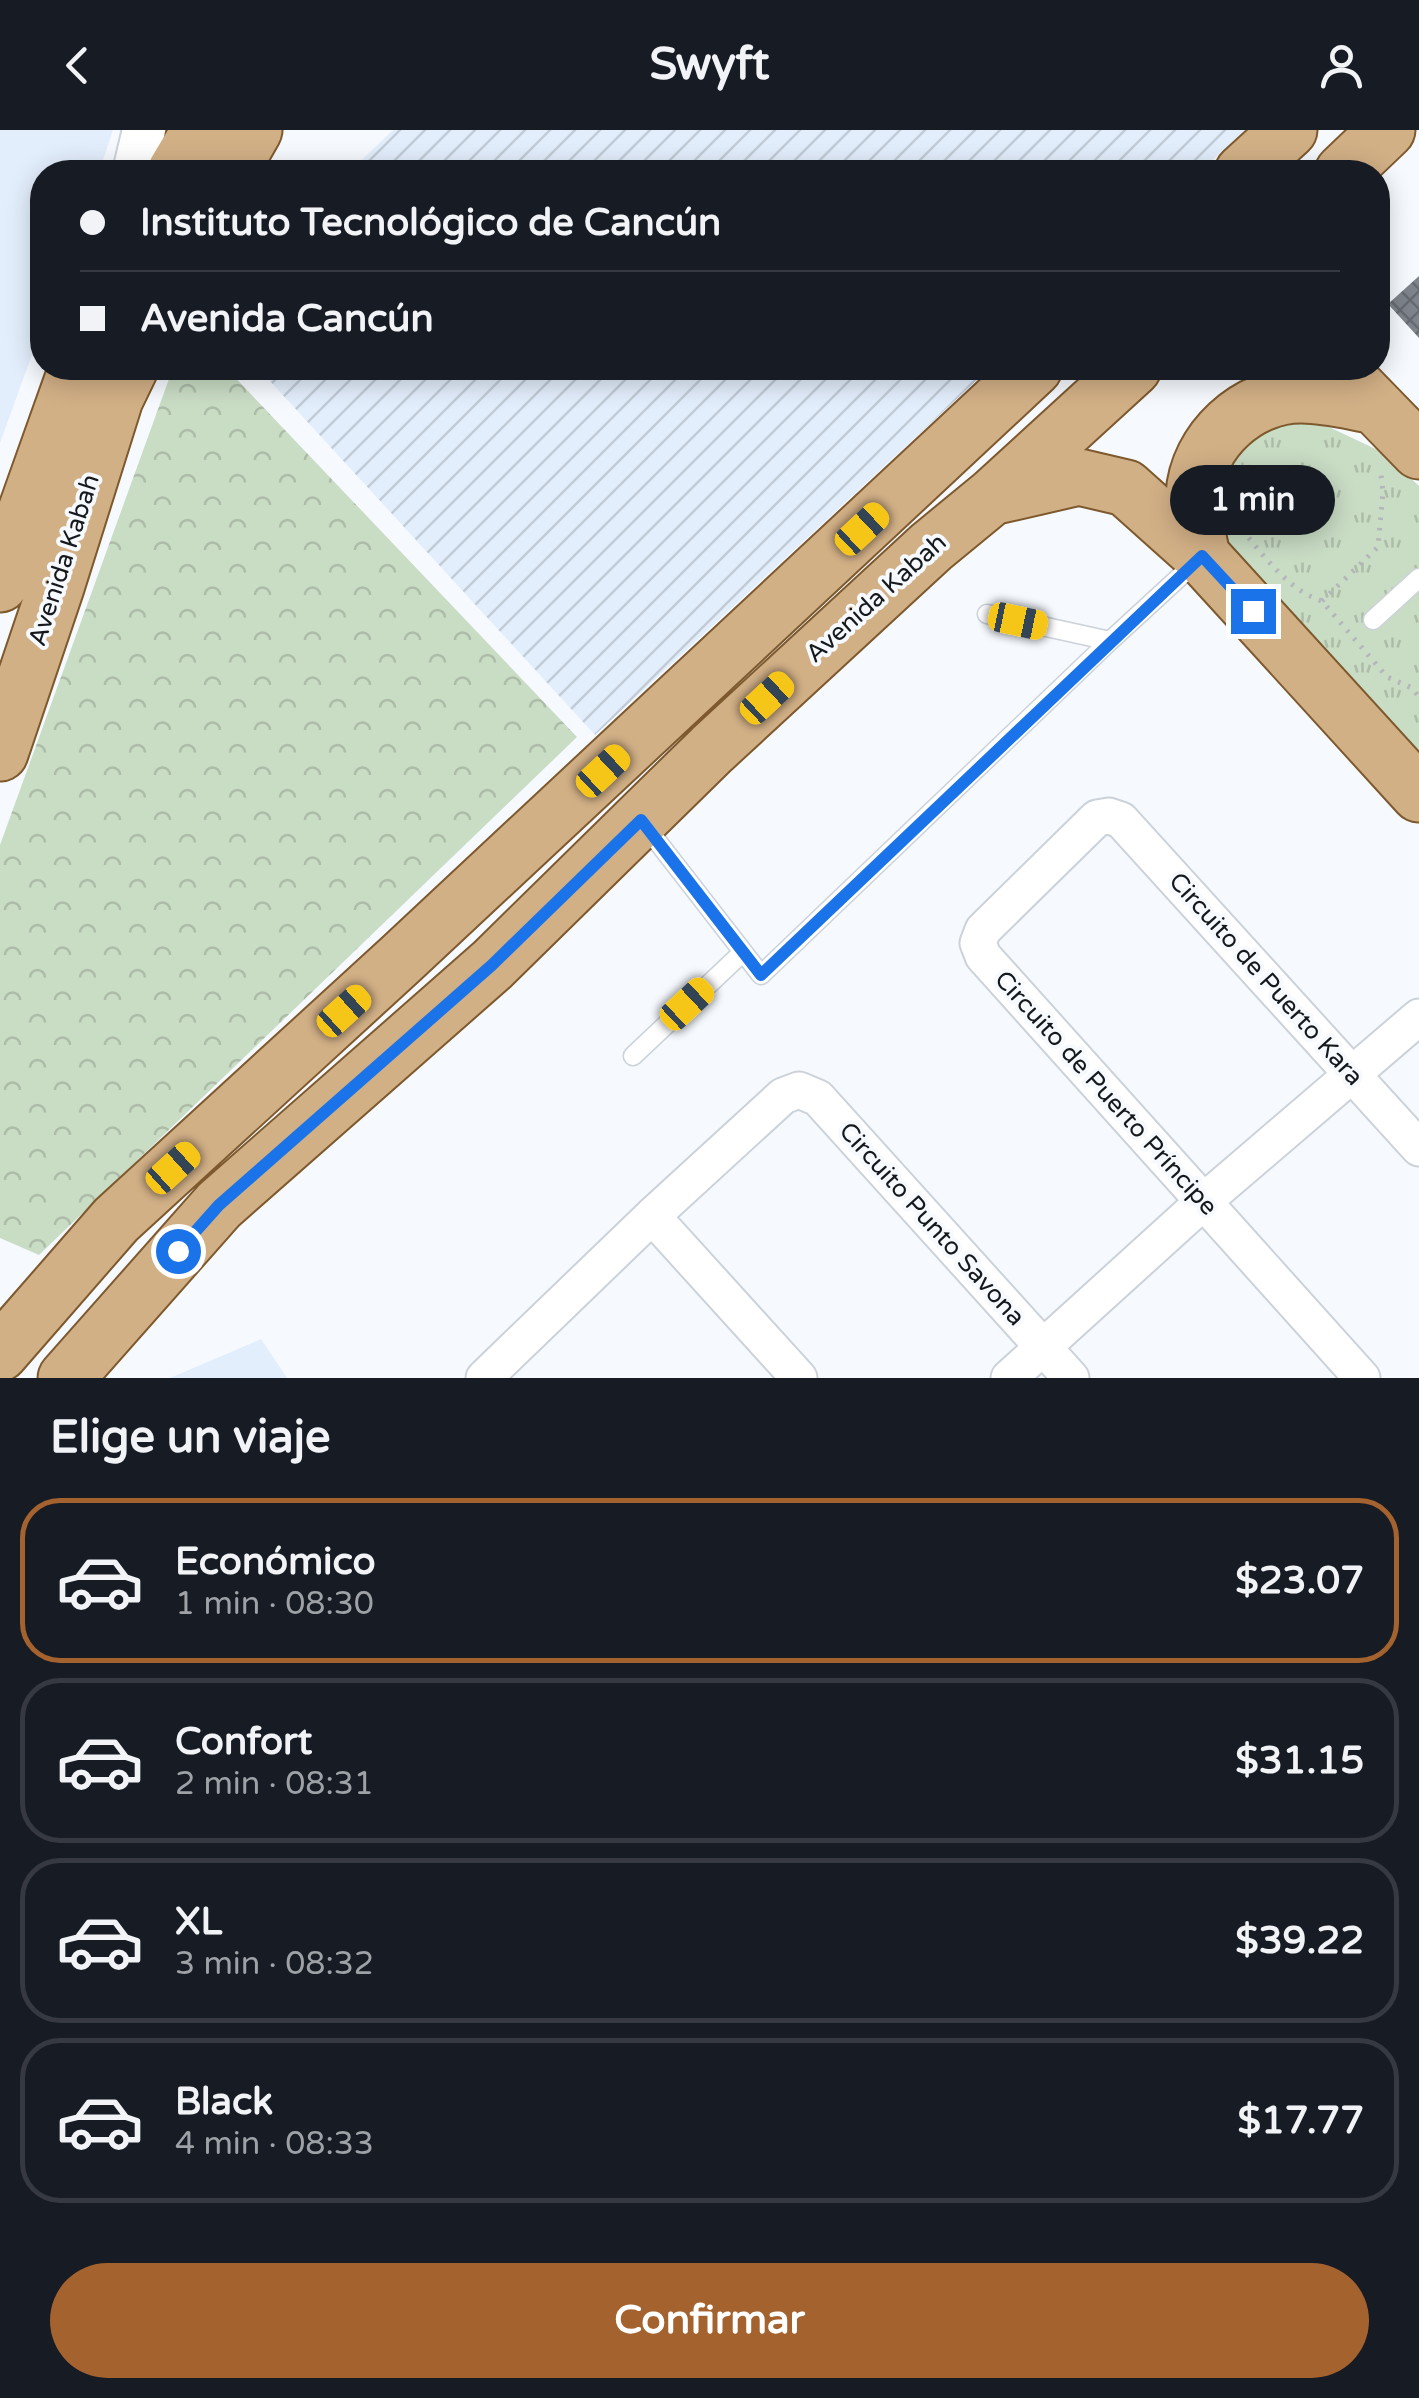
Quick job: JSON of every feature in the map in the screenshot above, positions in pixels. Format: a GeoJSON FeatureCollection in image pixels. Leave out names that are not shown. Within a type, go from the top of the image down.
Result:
{"type":"FeatureCollection","features":[{"type":"Feature","properties":{"kind":"main road"},"geometry":{"type":"LineString","coordinates":[[182,160],[200,130]]}},
{"type":"Feature","properties":{"kind":"main road"},"geometry":{"type":"LineString","coordinates":[[237,160],[254,130]]}},
{"type":"Feature","properties":{"kind":"main road"},"geometry":{"type":"LineString","coordinates":[[1256,160],[1289,130]]}},
{"type":"Feature","properties":{"kind":"main road"},"geometry":{"type":"LineString","coordinates":[[1355,160],[1387,130]]}},
{"type":"Feature","properties":{"kind":"main road","name":"Avenida Kabah"},"geometry":{"type":"LineString","coordinates":[[0,584],[72,380]]}},
{"type":"Feature","properties":{"kind":"main road"},"geometry":{"type":"LineString","coordinates":[[56,587],[75,380]]}},
{"type":"Feature","properties":{"kind":"main road","name":"Avenida Kabah"},"geometry":{"type":"LineString","coordinates":[[0,753],[114,399],[124,380]]}},
{"type":"Feature","properties":{"kind":"main road"},"geometry":{"type":"LineString","coordinates":[[14,1338],[116,1220],[1021,380]]}},
{"type":"Feature","properties":{"kind":"main road","name":"Avenida Kabah"},"geometry":{"type":"LineString","coordinates":[[66,1378],[219,1205],[492,965],[712,749],[930,547],[993,496],[1120,380]]}},
{"type":"Feature","properties":{"kind":"main road"},"geometry":{"type":"LineString","coordinates":[[1400,462],[1355,386],[1272,400],[1250,409],[1213,438],[1194,492],[1194,515],[1221,542],[1419,794]]}},
{"type":"Feature","properties":{"kind":"main road"},"geometry":{"type":"LineString","coordinates":[[993,496],[1078,477],[1126,488],[1221,542]]}},
{"type":"Feature","properties":{"kind":"main road"},"geometry":{"type":"LineString","coordinates":[[401,959],[641,820]]}},
{"type":"Feature","properties":{"kind":"main road"},"geometry":{"type":"LineString","coordinates":[[14,1338],[158,1274]]}},
{"type":"Feature","properties":{"kind":"street"},"geometry":{"type":"LineString","coordinates":[[137,160],[144,130]]}},
{"type":"Feature","properties":{"kind":"street","name":"Circuito de Puerto Kara"},"geometry":{"type":"LineString","coordinates":[[1108,816],[1121,820],[1419,1148]]}},
{"type":"Feature","properties":{"kind":"street","name":"Circuito de Puerto Príncipe"},"geometry":{"type":"LineString","coordinates":[[1108,816],[1097,818],[983,930],[978,943],[982,956],[1362,1378]]}},
{"type":"Feature","properties":{"kind":"street"},"geometry":{"type":"LineString","coordinates":[[1009,1378],[1204,1202],[1419,1017]]}},
{"type":"Feature","properties":{"kind":"street","name":"Circuito Punto Savona"},"geometry":{"type":"LineString","coordinates":[[652,1216],[783,1096],[799,1090],[818,1098],[1071,1378]]}},
{"type":"Feature","properties":{"kind":"street"},"geometry":{"type":"LineString","coordinates":[[504,1371],[652,1216],[799,1378]]}},
{"type":"Feature","properties":{"kind":"lane"},"geometry":{"type":"LineString","coordinates":[[641,820],[761,975],[1110,641],[1221,542]]}},
{"type":"Feature","properties":{"kind":"lane"},"geometry":{"type":"LineString","coordinates":[[1373,620],[1419,578]]}},
{"type":"Feature","properties":{"kind":"lane"},"geometry":{"type":"LineString","coordinates":[[987,614],[1110,641]]}},
{"type":"Feature","properties":{"kind":"lane"},"geometry":{"type":"LineString","coordinates":[[633,1056],[742,953]]}},
{"type":"Feature","properties":{"kind":"path"},"geometry":{"type":"LineString","coordinates":[[1322,601],[1378,547],[1383,492],[1400,462]]}},
{"type":"Feature","properties":{"kind":"path"},"geometry":{"type":"LineString","coordinates":[[1221,542],[1280,574],[1306,596],[1322,601],[1387,677],[1412,688],[1419,697]]}},
{"type":"Feature","properties":{"kind":"shaded area"},"geometry":{"type":"Polygon","coordinates":[[[0,130],[113,130],[103,160],[30,160],[30,360],[0,443],[0,130]]]}},
{"type":"Feature","properties":{"kind":"shaded area"},"geometry":{"type":"Polygon","coordinates":[[[393,130],[1245,130],[1212,160],[362,160],[393,130]]]}},
{"type":"Feature","properties":{"kind":"shaded area"},"geometry":{"type":"Polygon","coordinates":[[[269,380],[977,380],[595,735],[269,380]]]}},
{"type":"Feature","properties":{"kind":"shaded area"},"geometry":{"type":"Polygon","coordinates":[[[261,1339],[287,1378],[170,1378],[261,1339]]]}},
{"type":"Feature","properties":{"kind":"green space"},"geometry":{"type":"Polygon","coordinates":[[[169,380],[237,380],[577,737],[39,1255],[0,1238],[0,845],[169,380]]]}},
{"type":"Feature","properties":{"kind":"green space"},"geometry":{"type":"Polygon","coordinates":[[[1272,400],[1384,453],[1419,486],[1419,790],[1202,556],[1209,450],[1272,400]]]}},
{"type":"Feature","properties":{"kind":"building"},"geometry":{"type":"Polygon","coordinates":[[[1419,276],[1419,338],[1390,306],[1419,276]]]}},
{"type":"Feature","properties":{"kind":"route"},"geometry":{"type":"LineString","coordinates":[[178,1251],[219,1205],[492,965],[641,820],[761,975],[1202,556],[1253,611]]}}]}
